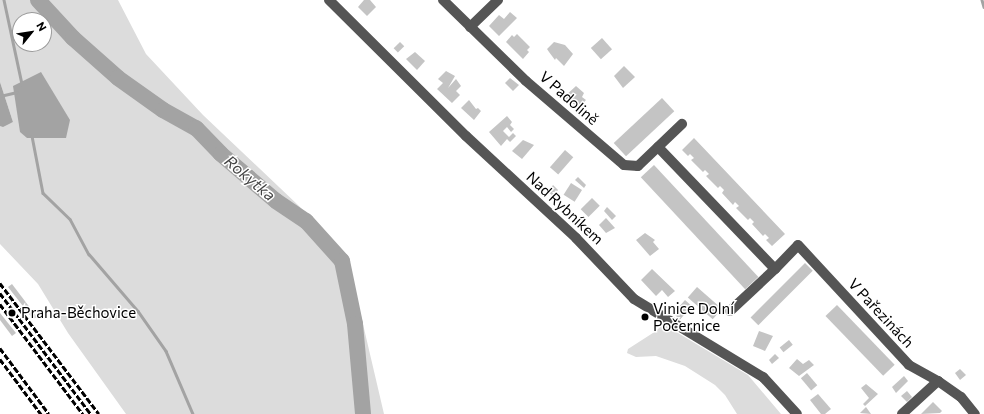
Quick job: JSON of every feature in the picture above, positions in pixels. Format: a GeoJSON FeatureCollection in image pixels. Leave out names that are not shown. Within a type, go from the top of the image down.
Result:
{"type":"FeatureCollection","features":[{"type":"Feature","properties":{"kind":"street","name":"Nad Rybníkem"},"geometry":{"type":"LineString","coordinates":[[329,0],[466,136],[576,238],[634,300],[763,377],[797,414]]}},
{"type":"Feature","properties":{"kind":"street","name":"V Padolině"},"geometry":{"type":"LineString","coordinates":[[443,0],[526,81],[624,165],[638,166],[682,124]]}},
{"type":"Feature","properties":{"kind":"street"},"geometry":{"type":"LineString","coordinates":[[470,27],[498,0]]}},
{"type":"Feature","properties":{"kind":"street"},"geometry":{"type":"LineString","coordinates":[[658,147],[775,269]]}},
{"type":"Feature","properties":{"kind":"street","name":"V Pařezinách"},"geometry":{"type":"LineString","coordinates":[[730,311],[775,269],[798,245],[910,365],[938,381],[961,398],[974,414]]}},
{"type":"Feature","properties":{"kind":"street"},"geometry":{"type":"LineString","coordinates":[[902,414],[938,381]]}},
{"type":"Feature","properties":{"kind":"shaded area"},"geometry":{"type":"Polygon","coordinates":[[[0,0],[118,0],[146,54],[203,115],[299,206],[348,260],[384,414],[126,414],[68,333],[38,284],[0,244],[0,126],[13,122],[0,82],[0,0]]]}},
{"type":"Feature","properties":{"kind":"shaded area"},"geometry":{"type":"Polygon","coordinates":[[[41,72],[70,120],[66,138],[27,138],[20,132],[13,86],[41,72]]]}},
{"type":"Feature","properties":{"kind":"shaded area"},"geometry":{"type":"Polygon","coordinates":[[[0,82],[13,122],[3,127],[0,126],[0,82]]]}},
{"type":"Feature","properties":{"kind":"shaded area"},"geometry":{"type":"Polygon","coordinates":[[[663,324],[748,375],[781,414],[737,414],[725,395],[715,385],[685,366],[656,356],[636,357],[627,353],[628,349],[656,331],[663,324]]]}},
{"type":"Feature","properties":{"kind":"building"},"geometry":{"type":"Polygon","coordinates":[[[364,0],[370,0],[376,7],[367,16],[358,7],[364,0]]]}},
{"type":"Feature","properties":{"kind":"building"},"geometry":{"type":"Polygon","coordinates":[[[510,12],[517,18],[499,36],[489,26],[499,15],[504,19],[510,12]]]}},
{"type":"Feature","properties":{"kind":"building"},"geometry":{"type":"Polygon","coordinates":[[[517,34],[530,47],[527,50],[529,52],[523,59],[506,42],[512,35],[514,37],[517,34]]]}},
{"type":"Feature","properties":{"kind":"building"},"geometry":{"type":"Polygon","coordinates":[[[602,38],[612,49],[601,59],[591,48],[602,38]]]}},
{"type":"Feature","properties":{"kind":"building"},"geometry":{"type":"Polygon","coordinates":[[[400,42],[404,46],[398,53],[394,48],[400,42]]]}},
{"type":"Feature","properties":{"kind":"building"},"geometry":{"type":"Polygon","coordinates":[[[554,42],[565,45],[573,54],[564,66],[556,58],[555,60],[547,49],[554,42]]]}},
{"type":"Feature","properties":{"kind":"building"},"geometry":{"type":"Polygon","coordinates":[[[415,52],[425,61],[417,70],[406,59],[415,52]]]}},
{"type":"Feature","properties":{"kind":"building"},"geometry":{"type":"Polygon","coordinates":[[[624,66],[635,77],[623,88],[614,76],[624,66]]]}},
{"type":"Feature","properties":{"kind":"building"},"geometry":{"type":"Polygon","coordinates":[[[446,71],[455,76],[448,88],[456,79],[461,86],[456,91],[460,95],[452,103],[437,89],[443,83],[438,79],[446,71]]]}},
{"type":"Feature","properties":{"kind":"building"},"geometry":{"type":"Polygon","coordinates":[[[510,78],[519,85],[513,91],[505,83],[510,78]]]}},
{"type":"Feature","properties":{"kind":"building"},"geometry":{"type":"Polygon","coordinates":[[[576,86],[584,93],[582,97],[586,100],[579,108],[564,97],[576,86]]]}},
{"type":"Feature","properties":{"kind":"building"},"geometry":{"type":"Polygon","coordinates":[[[662,98],[674,111],[626,156],[614,143],[662,98]]]}},
{"type":"Feature","properties":{"kind":"building"},"geometry":{"type":"Polygon","coordinates":[[[469,100],[476,109],[478,108],[481,111],[474,120],[461,108],[469,100]]]}},
{"type":"Feature","properties":{"kind":"building"},"geometry":{"type":"Polygon","coordinates":[[[507,116],[512,122],[510,125],[514,129],[511,132],[507,127],[503,131],[509,137],[513,133],[516,136],[510,142],[507,139],[501,146],[489,132],[507,116]]]}},
{"type":"Feature","properties":{"kind":"building"},"geometry":{"type":"Polygon","coordinates":[[[694,138],[785,234],[772,246],[766,240],[769,238],[765,234],[763,236],[752,224],[754,222],[750,218],[748,220],[736,208],[739,206],[735,202],[733,205],[722,193],[724,190],[720,186],[718,188],[706,176],[709,174],[705,170],[703,172],[691,160],[694,158],[690,154],[688,156],[682,150],[694,138]]]}},
{"type":"Feature","properties":{"kind":"building"},"geometry":{"type":"Polygon","coordinates":[[[523,140],[534,145],[522,159],[512,151],[523,140]]]}},
{"type":"Feature","properties":{"kind":"building"},"geometry":{"type":"Polygon","coordinates":[[[565,150],[573,157],[558,175],[550,167],[565,150]]]}},
{"type":"Feature","properties":{"kind":"building"},"geometry":{"type":"Polygon","coordinates":[[[654,165],[758,277],[745,289],[641,177],[654,165]]]}},
{"type":"Feature","properties":{"kind":"building"},"geometry":{"type":"Polygon","coordinates":[[[578,177],[586,185],[584,188],[575,180],[578,177]]]}},
{"type":"Feature","properties":{"kind":"building"},"geometry":{"type":"Polygon","coordinates":[[[571,183],[582,190],[575,202],[564,195],[571,183]]]}},
{"type":"Feature","properties":{"kind":"building"},"geometry":{"type":"Polygon","coordinates":[[[553,185],[558,190],[553,196],[548,192],[553,185]]]}},
{"type":"Feature","properties":{"kind":"building"},"geometry":{"type":"Polygon","coordinates":[[[592,198],[600,206],[588,217],[581,209],[592,198]]]}},
{"type":"Feature","properties":{"kind":"building"},"geometry":{"type":"Polygon","coordinates":[[[607,207],[616,216],[612,220],[604,211],[607,207]]]}},
{"type":"Feature","properties":{"kind":"building"},"geometry":{"type":"Polygon","coordinates":[[[606,218],[615,228],[606,233],[599,225],[606,218]]]}},
{"type":"Feature","properties":{"kind":"building"},"geometry":{"type":"Polygon","coordinates":[[[645,233],[655,240],[653,242],[659,249],[650,256],[636,240],[645,233]]]}},
{"type":"Feature","properties":{"kind":"building"},"geometry":{"type":"Polygon","coordinates":[[[805,263],[813,271],[758,325],[751,317],[805,263]]]}},
{"type":"Feature","properties":{"kind":"building"},"geometry":{"type":"Polygon","coordinates":[[[652,269],[675,291],[668,297],[662,290],[656,296],[641,280],[652,269]]]}},
{"type":"Feature","properties":{"kind":"building"},"geometry":{"type":"Polygon","coordinates":[[[12,284],[37,317],[33,319],[8,287],[12,284]]]}},
{"type":"Feature","properties":{"kind":"building"},"geometry":{"type":"Polygon","coordinates":[[[697,287],[722,309],[713,319],[688,298],[697,287]]]}},
{"type":"Feature","properties":{"kind":"building"},"geometry":{"type":"Polygon","coordinates":[[[685,300],[692,306],[680,319],[673,314],[685,300]]]}},
{"type":"Feature","properties":{"kind":"building"},"geometry":{"type":"Polygon","coordinates":[[[837,305],[895,365],[883,376],[825,316],[837,305]]]}},
{"type":"Feature","properties":{"kind":"building"},"geometry":{"type":"Polygon","coordinates":[[[0,313],[16,333],[12,336],[0,320],[0,313]]]}},
{"type":"Feature","properties":{"kind":"building"},"geometry":{"type":"Polygon","coordinates":[[[759,331],[773,336],[765,351],[753,346],[759,331]]]}},
{"type":"Feature","properties":{"kind":"building"},"geometry":{"type":"Polygon","coordinates":[[[789,340],[793,345],[783,352],[780,348],[789,340]]]}},
{"type":"Feature","properties":{"kind":"building"},"geometry":{"type":"Polygon","coordinates":[[[775,354],[779,358],[772,364],[769,360],[775,354]]]}},
{"type":"Feature","properties":{"kind":"building"},"geometry":{"type":"Polygon","coordinates":[[[797,359],[803,364],[809,360],[814,365],[799,376],[789,368],[797,359]]]}},
{"type":"Feature","properties":{"kind":"building"},"geometry":{"type":"Polygon","coordinates":[[[960,369],[966,375],[960,380],[955,373],[960,369]]]}},
{"type":"Feature","properties":{"kind":"building"},"geometry":{"type":"Polygon","coordinates":[[[807,373],[817,385],[811,390],[801,378],[807,373]]]}},
{"type":"Feature","properties":{"kind":"building"},"geometry":{"type":"Polygon","coordinates":[[[904,376],[908,381],[896,393],[892,387],[904,376]]]}},
{"type":"Feature","properties":{"kind":"building"},"geometry":{"type":"Polygon","coordinates":[[[866,384],[878,394],[865,406],[863,404],[869,398],[861,388],[866,384]]]}},
{"type":"Feature","properties":{"kind":"building"},"geometry":{"type":"Polygon","coordinates":[[[907,391],[912,397],[907,402],[901,396],[907,391]]]}},
{"type":"Feature","properties":{"kind":"building"},"geometry":{"type":"Polygon","coordinates":[[[818,394],[831,409],[825,414],[821,414],[810,400],[818,394]]]}},
{"type":"Feature","properties":{"kind":"building"},"geometry":{"type":"Polygon","coordinates":[[[933,402],[942,411],[940,413],[921,414],[933,402]]]}},
{"type":"Feature","properties":{"kind":"building"},"geometry":{"type":"Polygon","coordinates":[[[866,407],[871,414],[860,413],[866,407]]]}},
{"type":"Feature","properties":{"kind":"waterway"},"geometry":{"type":"LineString","coordinates":[[4,0],[22,84]]}},
{"type":"Feature","properties":{"kind":"waterway","name":"Rokytka"},"geometry":{"type":"LineString","coordinates":[[38,0],[73,38],[118,78],[163,110],[196,128],[221,154],[276,201],[306,221],[342,261],[355,324],[363,414]]}},
{"type":"Feature","properties":{"kind":"waterway"},"geometry":{"type":"LineString","coordinates":[[982,0],[984,7]]}},
{"type":"Feature","properties":{"kind":"waterway"},"geometry":{"type":"LineString","coordinates":[[0,96],[17,92]]}},
{"type":"Feature","properties":{"kind":"waterway"},"geometry":{"type":"LineString","coordinates":[[32,136],[43,193],[70,219],[89,254],[138,311],[166,351],[193,414]]}},
{"type":"Feature","properties":{"kind":"railway"},"geometry":{"type":"LineString","coordinates":[[0,283],[99,414]]}},
{"type":"Feature","properties":{"kind":"railway"},"geometry":{"type":"LineString","coordinates":[[0,293],[91,414]]}},
{"type":"Feature","properties":{"kind":"railway"},"geometry":{"type":"LineString","coordinates":[[0,304],[83,414]]}},
{"type":"Feature","properties":{"kind":"railway"},"geometry":{"type":"LineString","coordinates":[[0,348],[49,414]]}},
{"type":"Feature","properties":{"kind":"railway"},"geometry":{"type":"LineString","coordinates":[[0,359],[41,414]]}},
{"type":"Feature","properties":{"kind":"place","name":"Praha-Běchovice"},"geometry":{"type":"Point","coordinates":[12,313]}},
{"type":"Feature","properties":{"kind":"place","name":"Vinice Dolní Počernice"},"geometry":{"type":"Point","coordinates":[645,317]}}]}
